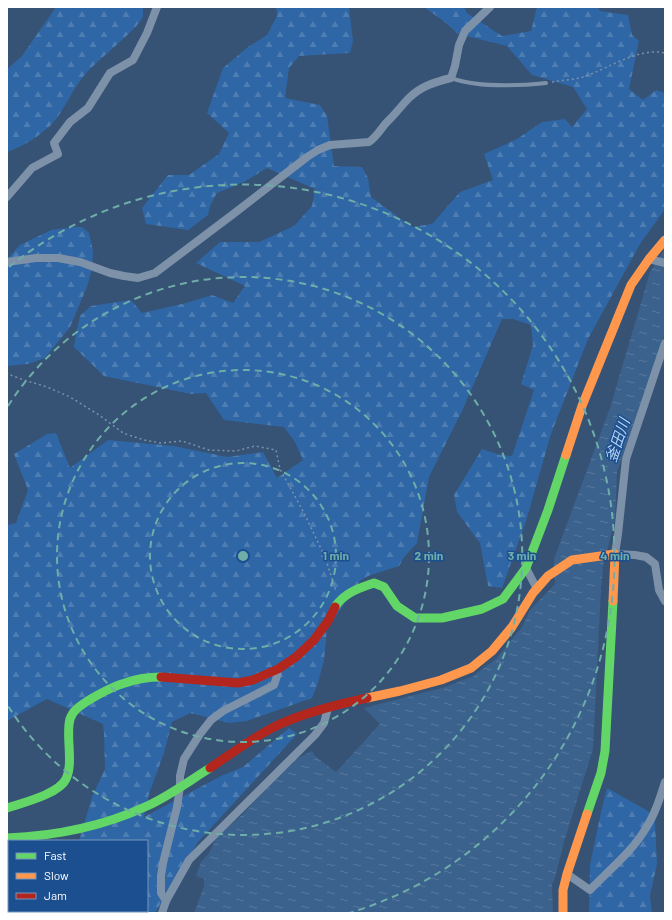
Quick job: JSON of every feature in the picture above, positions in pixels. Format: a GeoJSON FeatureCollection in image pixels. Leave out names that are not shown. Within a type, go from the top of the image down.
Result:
{"type":"FeatureCollection","features":[{"type":"Feature","properties":{"kind":"street"},"geometry":{"type":"LineString","coordinates":[[7,197],[32,168],[58,154],[54,142],[70,122],[88,108],[110,73],[133,60],[147,33],[157,7]]}},
{"type":"Feature","properties":{"kind":"street"},"geometry":{"type":"LineString","coordinates":[[7,262],[36,258],[58,258],[80,262],[110,273],[124,276],[138,278],[155,273],[318,150],[330,145],[369,142],[374,139],[409,98],[420,89],[432,83],[450,78],[455,66],[459,45],[465,31],[490,7]]}},
{"type":"Feature","properties":{"kind":"street"},"geometry":{"type":"LineString","coordinates":[[7,808],[38,799],[58,788],[66,780],[69,769],[69,724],[72,714],[82,704],[123,683],[139,679],[159,677],[238,683],[253,680],[278,669],[296,657],[314,640],[328,621],[339,601],[352,591],[374,583],[384,587],[396,606],[415,618],[442,618],[482,609],[503,599],[526,568],[548,510],[582,406],[631,285],[652,260],[665,240]]}},
{"type":"Feature","properties":{"kind":"street"},"geometry":{"type":"LineString","coordinates":[[652,260],[665,263]]}},
{"type":"Feature","properties":{"kind":"street"},"geometry":{"type":"LineString","coordinates":[[563,913],[564,890],[567,874],[601,773],[605,751],[610,554],[618,534],[626,459],[665,342]]}},
{"type":"Feature","properties":{"kind":"street"},"geometry":{"type":"LineString","coordinates":[[7,838],[60,833],[117,818],[147,806],[180,787],[274,727],[352,701],[400,691],[441,680],[470,668],[492,651],[512,627],[537,588],[548,576],[572,560],[610,554],[635,554],[646,557],[655,564],[659,590],[665,601]]}},
{"type":"Feature","properties":{"kind":"street"},"geometry":{"type":"LineString","coordinates":[[526,568],[537,588]]}},
{"type":"Feature","properties":{"kind":"street"},"geometry":{"type":"LineString","coordinates":[[166,900],[161,893],[162,870],[180,787],[180,776],[184,760],[200,734],[211,720],[223,711],[274,685],[278,669]]}},
{"type":"Feature","properties":{"kind":"street"},"geometry":{"type":"LineString","coordinates":[[162,913],[166,900],[190,860],[315,735],[324,723],[328,708]]}},
{"type":"Feature","properties":{"kind":"street"},"geometry":{"type":"LineString","coordinates":[[567,874],[590,890],[631,849],[646,828],[656,810],[665,782]]}},
{"type":"Feature","properties":{"kind":"lane"},"geometry":{"type":"LineString","coordinates":[[450,78],[462,82],[507,86],[546,83]]}},
{"type":"Feature","properties":{"kind":"path"},"geometry":{"type":"LineString","coordinates":[[546,83],[582,78],[632,56],[658,52],[665,53]]}},
{"type":"Feature","properties":{"kind":"path"},"geometry":{"type":"LineString","coordinates":[[7,372],[21,379],[47,387],[70,397],[99,415],[123,433],[144,440],[161,443],[182,441],[209,450],[236,451],[255,446],[276,450],[280,470],[304,513],[325,557],[339,601]]}},
{"type":"Feature","properties":{"kind":"green space"},"geometry":{"type":"Polygon","coordinates":[[[56,7],[143,7],[143,16],[134,29],[88,71],[60,114],[51,125],[30,141],[7,152],[7,69],[22,56],[56,7]]]}},
{"type":"Feature","properties":{"kind":"green space"},"geometry":{"type":"Polygon","coordinates":[[[276,7],[349,7],[353,41],[350,53],[299,56],[289,68],[285,98],[320,105],[327,116],[334,166],[362,167],[368,178],[371,197],[412,227],[432,224],[460,192],[493,180],[484,154],[517,139],[542,122],[565,119],[572,127],[587,109],[573,87],[532,75],[507,46],[458,34],[424,7],[464,7],[467,13],[502,36],[531,31],[537,7],[598,7],[600,11],[628,15],[632,35],[639,41],[629,89],[643,100],[656,90],[665,93],[665,209],[640,244],[588,339],[551,434],[526,521],[502,588],[488,586],[480,543],[457,512],[454,495],[482,449],[500,455],[512,456],[534,390],[521,384],[533,345],[531,325],[513,319],[502,319],[462,411],[429,477],[417,543],[405,556],[399,566],[368,576],[360,581],[327,629],[324,660],[318,683],[312,698],[247,721],[229,723],[190,713],[172,722],[164,753],[149,794],[144,817],[221,776],[243,767],[289,728],[297,734],[198,842],[155,913],[7,913],[8,901],[8,912],[148,912],[148,840],[79,840],[92,797],[105,769],[103,724],[47,699],[7,721],[7,525],[16,523],[28,490],[14,454],[47,434],[56,433],[70,468],[108,440],[174,446],[227,457],[263,452],[277,478],[303,460],[295,442],[284,427],[224,420],[206,393],[191,394],[104,376],[74,347],[80,316],[91,306],[131,300],[142,313],[186,303],[212,295],[233,303],[245,286],[196,263],[220,242],[259,242],[294,226],[312,206],[315,189],[267,168],[244,182],[217,193],[210,206],[208,215],[188,230],[146,224],[142,208],[168,175],[189,175],[219,154],[229,133],[207,113],[223,68],[248,47],[267,35],[277,16],[276,7]]]}},
{"type":"Feature","properties":{"kind":"green space"},"geometry":{"type":"Polygon","coordinates":[[[82,227],[89,233],[93,251],[92,269],[87,287],[70,327],[45,358],[28,364],[7,366],[7,259],[20,245],[51,230],[82,227]]]}},
{"type":"Feature","properties":{"kind":"green space"},"geometry":{"type":"Polygon","coordinates":[[[607,788],[648,811],[655,821],[657,864],[650,896],[652,913],[589,913],[590,865],[607,788]]]}},
{"type":"Feature","properties":{"kind":"water","name":"釜田川"},"geometry":{"type":"Polygon","coordinates":[[[665,249],[665,333],[617,472],[615,519],[603,567],[601,589],[593,749],[552,884],[553,913],[194,913],[204,886],[204,879],[196,876],[201,862],[209,853],[217,836],[242,815],[278,776],[298,758],[312,751],[315,756],[336,772],[380,724],[364,708],[445,687],[473,676],[496,659],[522,627],[530,610],[555,584],[554,559],[610,408],[650,272],[665,249]]]}},
{"type":"Feature","properties":{"kind":"traffic: fast"},"geometry":{"type":"LineString","coordinates":[[335,607],[347,595],[357,589],[374,583],[384,587],[397,606],[415,618],[442,618],[482,609],[503,599],[526,568],[548,510],[566,455]]}},
{"type":"Feature","properties":{"kind":"traffic: fast"},"geometry":{"type":"LineString","coordinates":[[587,814],[601,773],[605,751],[613,601]]}},
{"type":"Feature","properties":{"kind":"traffic: fast"},"geometry":{"type":"LineString","coordinates":[[7,808],[30,801],[48,793],[56,789],[66,779],[69,767],[69,723],[73,713],[77,709],[97,695],[120,685],[138,679],[161,677]]}},
{"type":"Feature","properties":{"kind":"traffic: fast"},"geometry":{"type":"LineString","coordinates":[[7,838],[43,835],[78,829],[114,819],[155,802],[210,768]]}},
{"type":"Feature","properties":{"kind":"traffic: slow"},"geometry":{"type":"LineString","coordinates":[[566,455],[582,406],[631,285],[649,259],[665,240]]}},
{"type":"Feature","properties":{"kind":"traffic: slow"},"geometry":{"type":"LineString","coordinates":[[367,698],[441,680],[471,668],[492,651],[512,627],[533,593],[548,576],[572,560],[615,554],[613,601]]}},
{"type":"Feature","properties":{"kind":"traffic: slow"},"geometry":{"type":"LineString","coordinates":[[563,913],[563,890],[587,814]]}},
{"type":"Feature","properties":{"kind":"traffic: jam"},"geometry":{"type":"LineString","coordinates":[[161,677],[238,683],[253,680],[278,669],[296,657],[314,640],[328,621],[335,607]]}},
{"type":"Feature","properties":{"kind":"traffic: jam"},"geometry":{"type":"LineString","coordinates":[[210,768],[258,736],[284,722],[344,703],[367,698]]}}]}
